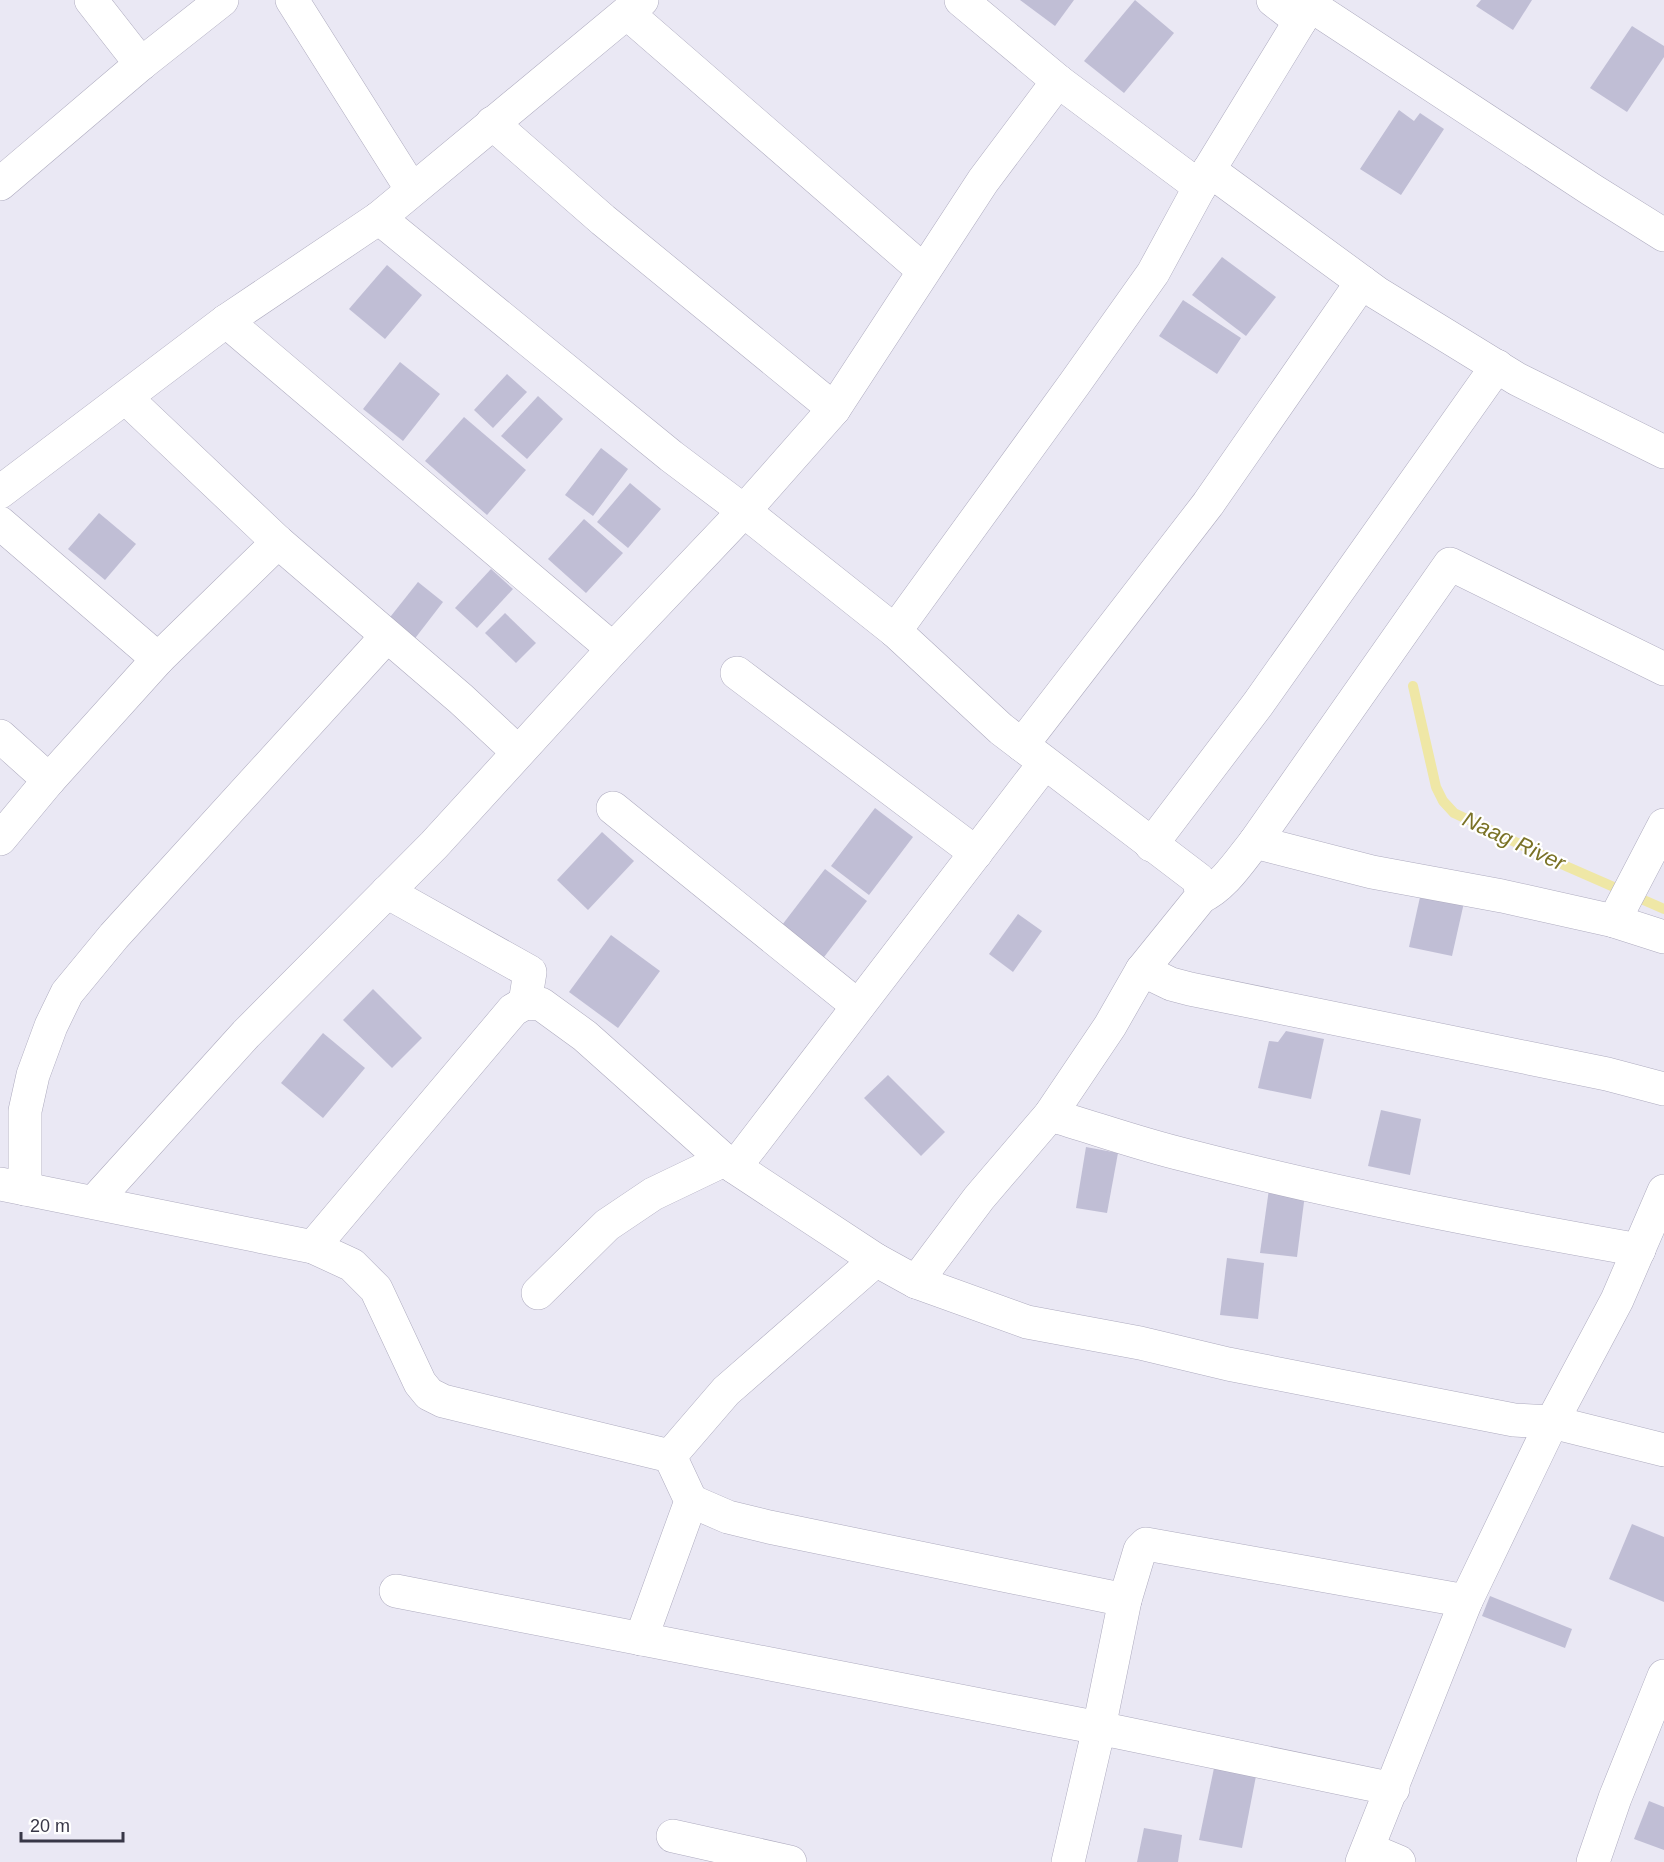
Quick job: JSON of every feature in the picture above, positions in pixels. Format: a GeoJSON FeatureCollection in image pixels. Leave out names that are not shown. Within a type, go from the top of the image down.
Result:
{"type":"FeatureCollection","features":[{"type":"Feature","properties":{"kind":"street"},"geometry":{"type":"LineString","coordinates":[[91,0],[141,64]]}},
{"type":"Feature","properties":{"kind":"street"},"geometry":{"type":"LineString","coordinates":[[4,172],[222,0]]}},
{"type":"Feature","properties":{"kind":"street"},"geometry":{"type":"LineString","coordinates":[[292,0],[412,190]]}},
{"type":"Feature","properties":{"kind":"street"},"geometry":{"type":"LineString","coordinates":[[961,0],[1058,81],[1362,282],[1517,380],[1664,452]]}},
{"type":"Feature","properties":{"kind":"street"},"geometry":{"type":"LineString","coordinates":[[1273,0],[1308,8],[1664,235]]}},
{"type":"Feature","properties":{"kind":"street"},"geometry":{"type":"LineString","coordinates":[[0,492],[226,321],[379,218],[635,6],[924,270]]}},
{"type":"Feature","properties":{"kind":"street"},"geometry":{"type":"LineString","coordinates":[[895,631],[1153,273],[1204,179],[1308,8]]}},
{"type":"Feature","properties":{"kind":"street"},"geometry":{"type":"LineString","coordinates":[[94,1202],[246,1034],[434,845],[613,648],[744,511],[834,409],[983,181],[1058,81]]}},
{"type":"Feature","properties":{"kind":"street"},"geometry":{"type":"LineString","coordinates":[[492,123],[603,219],[834,409]]}},
{"type":"Feature","properties":{"kind":"street"},"geometry":{"type":"LineString","coordinates":[[379,218],[671,456],[895,631],[950,683],[1033,754],[1198,879],[1201,897]]}},
{"type":"Feature","properties":{"kind":"street"},"geometry":{"type":"LineString","coordinates":[[537,1293],[608,1225],[652,1194],[730,1163],[858,1006],[976,853],[1033,754],[1362,282]]}},
{"type":"Feature","properties":{"kind":"street"},"geometry":{"type":"LineString","coordinates":[[226,321],[613,648]]}},
{"type":"Feature","properties":{"kind":"street"},"geometry":{"type":"LineString","coordinates":[[1151,845],[1258,704],[1497,366]]}},
{"type":"Feature","properties":{"kind":"street"},"geometry":{"type":"LineString","coordinates":[[126,398],[278,542],[461,699],[518,752]]}},
{"type":"Feature","properties":{"kind":"street"},"geometry":{"type":"LineString","coordinates":[[0,523],[158,659]]}},
{"type":"Feature","properties":{"kind":"street"},"geometry":{"type":"LineString","coordinates":[[0,839],[49,780],[158,659],[278,542]]}},
{"type":"Feature","properties":{"kind":"street"},"geometry":{"type":"LineString","coordinates":[[916,1282],[979,1198],[1050,1115],[1110,1026],[1142,970],[1201,897],[1213,892],[1222,883],[1255,842],[1450,564],[1664,669]]}},
{"type":"Feature","properties":{"kind":"street"},"geometry":{"type":"LineString","coordinates":[[387,636],[114,936],[67,993],[51,1026],[33,1075],[12,1186],[313,1247],[352,1265],[376,1289],[420,1383],[429,1394],[443,1401],[670,1456]]}},
{"type":"Feature","properties":{"kind":"street"},"geometry":{"type":"LineString","coordinates":[[737,673],[976,853]]}},
{"type":"Feature","properties":{"kind":"street"},"geometry":{"type":"LineString","coordinates":[[0,736],[49,780]]}},
{"type":"Feature","properties":{"kind":"street"},"geometry":{"type":"LineString","coordinates":[[613,808],[858,1006]]}},
{"type":"Feature","properties":{"kind":"street"},"geometry":{"type":"LineString","coordinates":[[1619,913],[1664,825]]}},
{"type":"Feature","properties":{"kind":"street"},"geometry":{"type":"LineString","coordinates":[[1255,842],[1372,872],[1503,896],[1619,913],[1664,938]]}},
{"type":"Feature","properties":{"kind":"street"},"geometry":{"type":"LineString","coordinates":[[387,892],[530,972],[525,1003]]}},
{"type":"Feature","properties":{"kind":"street"},"geometry":{"type":"LineString","coordinates":[[1142,970],[1171,984],[1190,989],[1607,1074],[1664,1089]]}},
{"type":"Feature","properties":{"kind":"street"},"geometry":{"type":"LineString","coordinates":[[313,1247],[513,1010],[525,1003],[541,1004],[585,1036],[730,1163],[876,1260],[916,1282],[1027,1322],[1514,1420],[1552,1422],[1664,1450]]}},
{"type":"Feature","properties":{"kind":"street"},"geometry":{"type":"LineString","coordinates":[[1050,1115],[1183,1155],[1315,1187],[1489,1223],[1639,1250]]}},
{"type":"Feature","properties":{"kind":"street"},"geometry":{"type":"LineString","coordinates":[[1399,1862],[1365,1856],[1466,1601],[1552,1422],[1617,1300],[1664,1191]]}},
{"type":"Feature","properties":{"kind":"street"},"geometry":{"type":"LineString","coordinates":[[670,1456],[726,1391],[876,1260]]}},
{"type":"Feature","properties":{"kind":"street"},"geometry":{"type":"LineString","coordinates":[[670,1456],[691,1501],[728,1517],[1125,1600]]}},
{"type":"Feature","properties":{"kind":"street"},"geometry":{"type":"LineString","coordinates":[[641,1639],[691,1501]]}},
{"type":"Feature","properties":{"kind":"street"},"geometry":{"type":"LineString","coordinates":[[1068,1862],[1099,1728],[1125,1600],[1140,1550],[1146,1544],[1466,1601]]}},
{"type":"Feature","properties":{"kind":"street"},"geometry":{"type":"LineString","coordinates":[[396,1591],[1099,1728],[1393,1789]]}},
{"type":"Feature","properties":{"kind":"street"},"geometry":{"type":"LineString","coordinates":[[1593,1862],[1615,1798],[1664,1676]]}},
{"type":"Feature","properties":{"kind":"street"},"geometry":{"type":"LineString","coordinates":[[673,1836],[790,1862]]}},
{"type":"Feature","properties":{"kind":"building"},"geometry":{"type":"Polygon","coordinates":[[[1020,0],[1074,0],[1055,26],[1020,0]]]}},
{"type":"Feature","properties":{"kind":"building"},"geometry":{"type":"Polygon","coordinates":[[[1135,0],[1174,33],[1124,93],[1084,61],[1135,0]]]}},
{"type":"Feature","properties":{"kind":"building"},"geometry":{"type":"Polygon","coordinates":[[[1481,0],[1532,0],[1513,30],[1476,6],[1481,0]]]}},
{"type":"Feature","properties":{"kind":"building"},"geometry":{"type":"Polygon","coordinates":[[[1632,26],[1664,46],[1664,57],[1627,112],[1590,88],[1632,26]]]}},
{"type":"Feature","properties":{"kind":"building"},"geometry":{"type":"Polygon","coordinates":[[[1399,110],[1414,121],[1420,113],[1444,129],[1401,195],[1360,169],[1399,110]]]}},
{"type":"Feature","properties":{"kind":"building"},"geometry":{"type":"Polygon","coordinates":[[[1222,257],[1276,297],[1246,336],[1192,295],[1222,257]]]}},
{"type":"Feature","properties":{"kind":"building"},"geometry":{"type":"Polygon","coordinates":[[[387,265],[422,295],[385,339],[349,309],[387,265]]]}},
{"type":"Feature","properties":{"kind":"building"},"geometry":{"type":"Polygon","coordinates":[[[1183,300],[1241,338],[1217,374],[1159,336],[1183,300]]]}},
{"type":"Feature","properties":{"kind":"building"},"geometry":{"type":"Polygon","coordinates":[[[400,362],[440,394],[403,441],[363,409],[400,362]]]}},
{"type":"Feature","properties":{"kind":"building"},"geometry":{"type":"Polygon","coordinates":[[[507,374],[527,392],[493,428],[474,410],[507,374]]]}},
{"type":"Feature","properties":{"kind":"building"},"geometry":{"type":"Polygon","coordinates":[[[538,396],[563,419],[527,459],[501,436],[538,396]]]}},
{"type":"Feature","properties":{"kind":"building"},"geometry":{"type":"Polygon","coordinates":[[[464,417],[526,470],[487,515],[425,461],[464,417]]]}},
{"type":"Feature","properties":{"kind":"building"},"geometry":{"type":"Polygon","coordinates":[[[601,448],[628,469],[593,516],[565,495],[601,448]]]}},
{"type":"Feature","properties":{"kind":"building"},"geometry":{"type":"Polygon","coordinates":[[[630,483],[661,509],[628,548],[597,522],[630,483]]]}},
{"type":"Feature","properties":{"kind":"building"},"geometry":{"type":"Polygon","coordinates":[[[99,513],[136,544],[105,580],[68,549],[99,513]]]}},
{"type":"Feature","properties":{"kind":"building"},"geometry":{"type":"Polygon","coordinates":[[[584,519],[623,553],[586,593],[548,559],[584,519]]]}},
{"type":"Feature","properties":{"kind":"building"},"geometry":{"type":"Polygon","coordinates":[[[491,569],[513,589],[477,628],[455,608],[491,569]]]}},
{"type":"Feature","properties":{"kind":"building"},"geometry":{"type":"Polygon","coordinates":[[[418,582],[443,602],[413,641],[387,621],[418,582]]]}},
{"type":"Feature","properties":{"kind":"building"},"geometry":{"type":"Polygon","coordinates":[[[505,613],[536,643],[516,663],[485,633],[505,613]]]}},
{"type":"Feature","properties":{"kind":"building"},"geometry":{"type":"Polygon","coordinates":[[[875,808],[913,837],[869,895],[831,866],[875,808]]]}},
{"type":"Feature","properties":{"kind":"building"},"geometry":{"type":"Polygon","coordinates":[[[602,832],[634,861],[588,910],[557,880],[602,832]]]}},
{"type":"Feature","properties":{"kind":"building"},"geometry":{"type":"Polygon","coordinates":[[[825,869],[867,901],[821,961],[779,929],[825,869]]]}},
{"type":"Feature","properties":{"kind":"building"},"geometry":{"type":"Polygon","coordinates":[[[1422,888],[1465,898],[1452,956],[1409,947],[1422,888]]]}},
{"type":"Feature","properties":{"kind":"building"},"geometry":{"type":"Polygon","coordinates":[[[1018,914],[1042,931],[1013,972],[989,954],[1018,914]]]}},
{"type":"Feature","properties":{"kind":"building"},"geometry":{"type":"Polygon","coordinates":[[[611,935],[660,971],[618,1028],[569,992],[611,935]]]}},
{"type":"Feature","properties":{"kind":"building"},"geometry":{"type":"Polygon","coordinates":[[[373,989],[422,1038],[392,1068],[343,1020],[373,989]]]}},
{"type":"Feature","properties":{"kind":"building"},"geometry":{"type":"Polygon","coordinates":[[[1286,1031],[1324,1039],[1311,1099],[1258,1088],[1269,1041],[1278,1042],[1286,1031]]]}},
{"type":"Feature","properties":{"kind":"building"},"geometry":{"type":"Polygon","coordinates":[[[323,1033],[365,1068],[323,1118],[281,1083],[323,1033]]]}},
{"type":"Feature","properties":{"kind":"building"},"geometry":{"type":"Polygon","coordinates":[[[888,1075],[945,1132],[921,1156],[864,1098],[888,1075]]]}},
{"type":"Feature","properties":{"kind":"building"},"geometry":{"type":"Polygon","coordinates":[[[1381,1110],[1421,1119],[1410,1175],[1368,1166],[1381,1110]]]}},
{"type":"Feature","properties":{"kind":"building"},"geometry":{"type":"Polygon","coordinates":[[[1086,1147],[1118,1153],[1107,1213],[1076,1208],[1086,1147]]]}},
{"type":"Feature","properties":{"kind":"building"},"geometry":{"type":"Polygon","coordinates":[[[1269,1189],[1305,1194],[1297,1257],[1260,1253],[1269,1189]]]}},
{"type":"Feature","properties":{"kind":"building"},"geometry":{"type":"Polygon","coordinates":[[[1227,1258],[1264,1263],[1258,1319],[1220,1315],[1227,1258]]]}},
{"type":"Feature","properties":{"kind":"building"},"geometry":{"type":"Polygon","coordinates":[[[1632,1524],[1664,1537],[1664,1602],[1609,1579],[1632,1524]]]}},
{"type":"Feature","properties":{"kind":"building"},"geometry":{"type":"Polygon","coordinates":[[[1490,1596],[1572,1629],[1565,1648],[1482,1616],[1490,1596]]]}},
{"type":"Feature","properties":{"kind":"building"},"geometry":{"type":"Polygon","coordinates":[[[1214,1768],[1256,1776],[1242,1848],[1199,1840],[1214,1768]]]}},
{"type":"Feature","properties":{"kind":"building"},"geometry":{"type":"Polygon","coordinates":[[[1649,1801],[1664,1807],[1664,1850],[1634,1839],[1649,1801]]]}},
{"type":"Feature","properties":{"kind":"building"},"geometry":{"type":"Polygon","coordinates":[[[1144,1828],[1182,1835],[1178,1862],[1137,1862],[1144,1828]]]}},
{"type":"Feature","properties":{"kind":"waterway","name":"Naag River"},"geometry":{"type":"LineString","coordinates":[[1413,686],[1436,787],[1443,801],[1454,813],[1664,909]]}}]}
